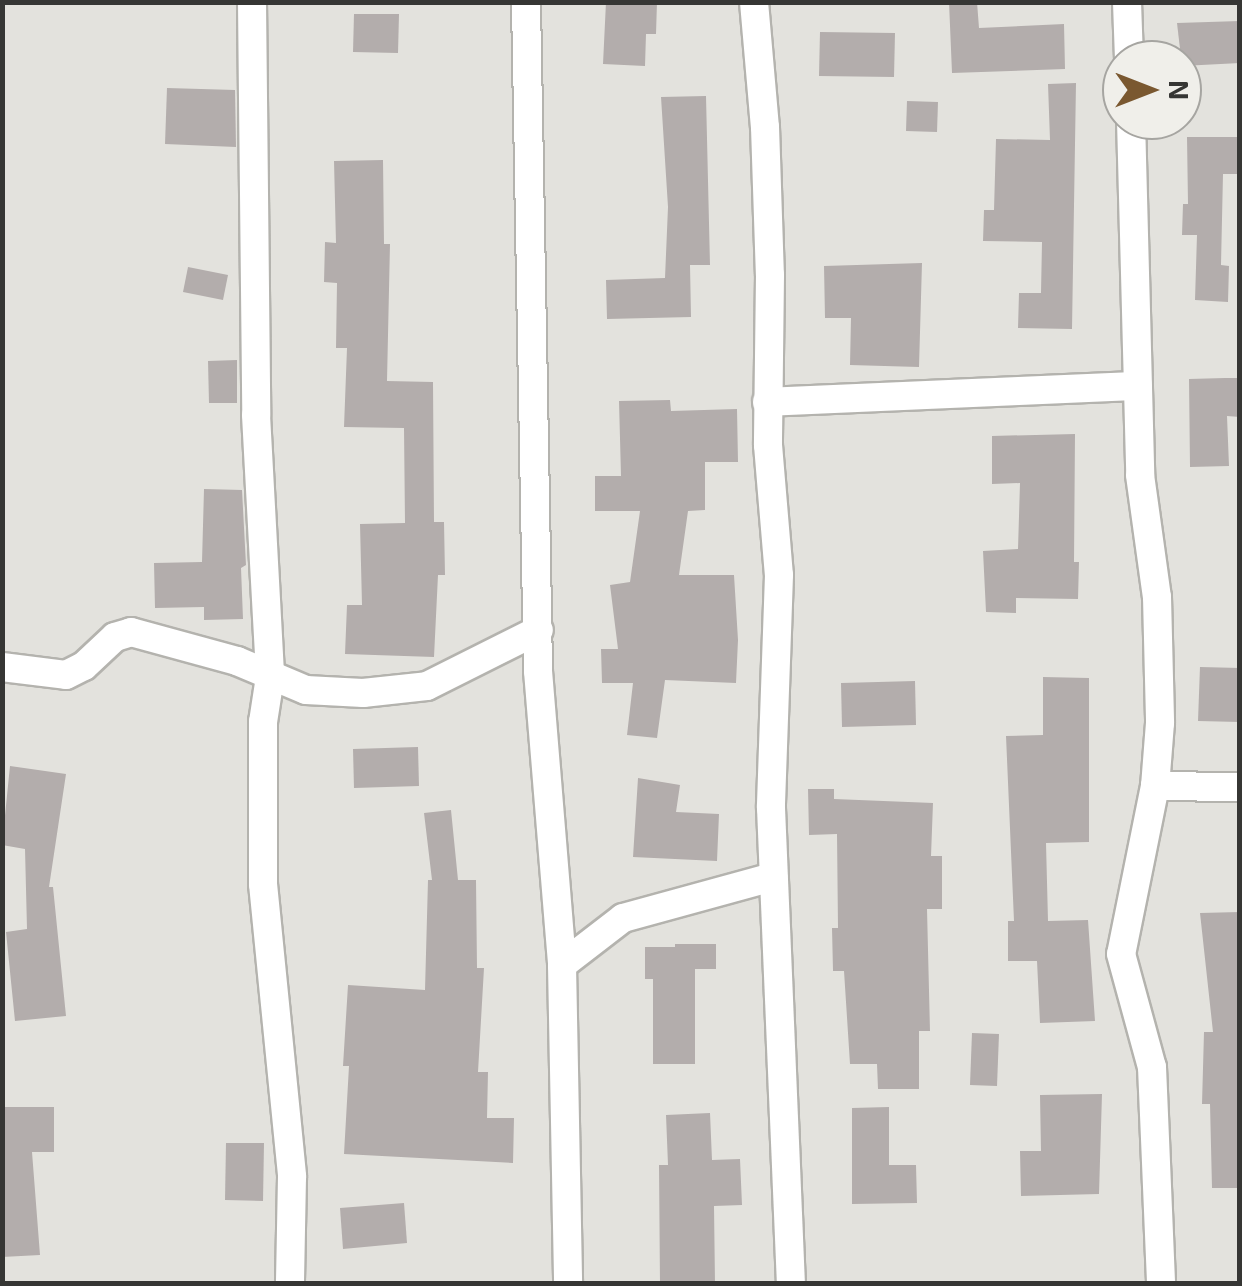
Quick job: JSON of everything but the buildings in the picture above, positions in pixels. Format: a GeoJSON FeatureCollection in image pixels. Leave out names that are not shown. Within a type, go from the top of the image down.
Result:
{"type":"FeatureCollection","features":[{"type":"Feature","properties":{"kind":"street"},"geometry":{"type":"LineString","coordinates":[[252,2],[256,416],[270,677],[263,722],[263,884],[292,1177],[290,1284]]}},
{"type":"Feature","properties":{"kind":"street"},"geometry":{"type":"LineString","coordinates":[[526,2],[538,671],[562,966],[568,1284]]}},
{"type":"Feature","properties":{"kind":"street"},"geometry":{"type":"LineString","coordinates":[[754,2],[770,256],[767,402],[779,575],[771,808],[791,1284]]}},
{"type":"Feature","properties":{"kind":"street"},"geometry":{"type":"LineString","coordinates":[[1127,2],[1128,40]]}},
{"type":"Feature","properties":{"kind":"street"},"geometry":{"type":"LineString","coordinates":[[1132,140],[1140,475],[1157,597],[1160,723],[1155,786],[1121,954],[1152,1067],[1160,1284]]}},
{"type":"Feature","properties":{"kind":"street"},"geometry":{"type":"LineString","coordinates":[[767,402],[1138,386]]}},
{"type":"Feature","properties":{"kind":"street"},"geometry":{"type":"LineString","coordinates":[[2,667],[66,675],[84,666],[115,636],[131,632],[236,661],[306,690],[363,693],[426,686],[540,630]]}},
{"type":"Feature","properties":{"kind":"street"},"geometry":{"type":"LineString","coordinates":[[1155,786],[1240,787]]}},
{"type":"Feature","properties":{"kind":"street"},"geometry":{"type":"LineString","coordinates":[[562,966],[623,918],[773,878]]}}]}
